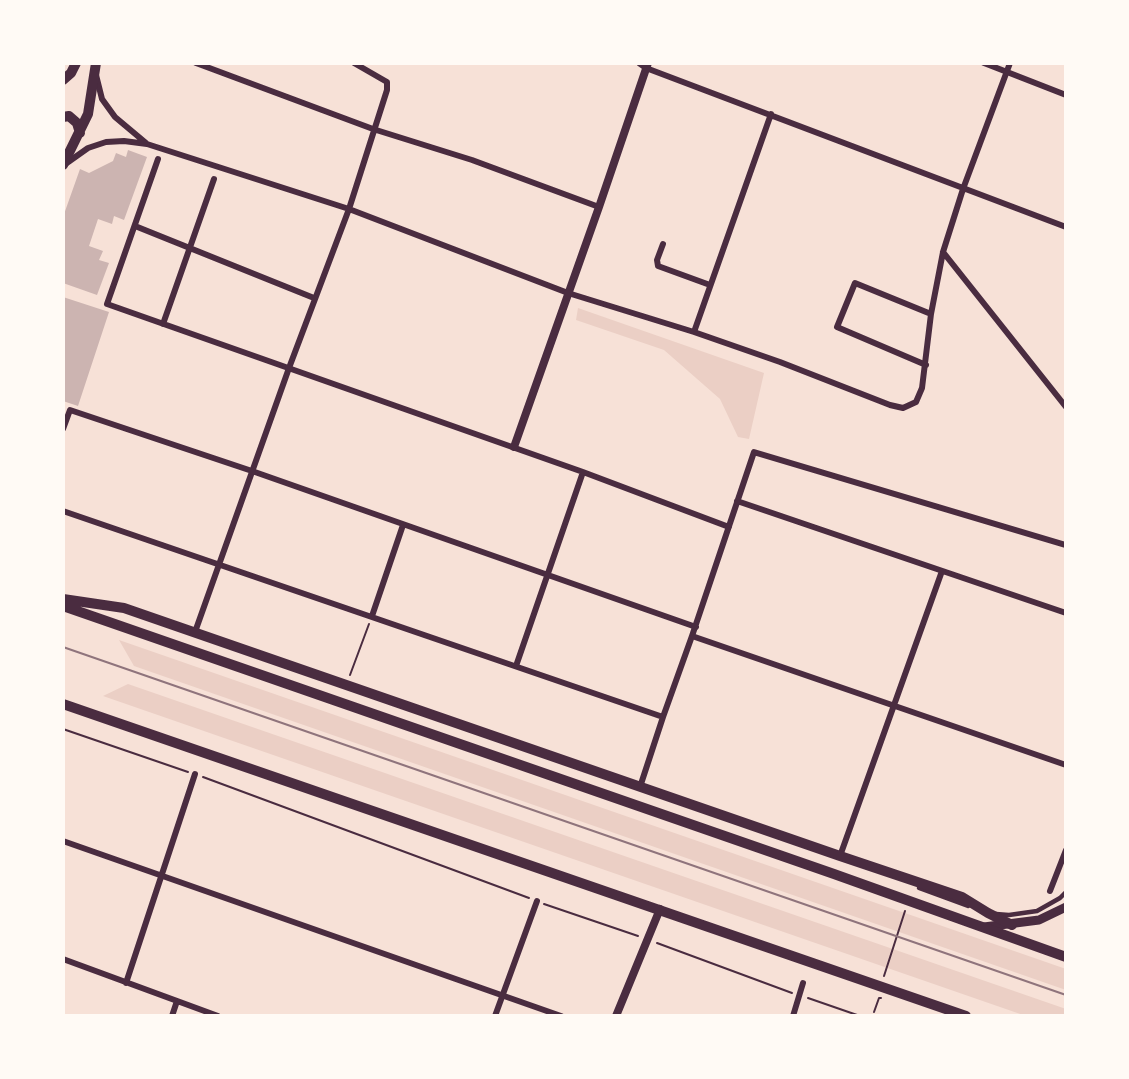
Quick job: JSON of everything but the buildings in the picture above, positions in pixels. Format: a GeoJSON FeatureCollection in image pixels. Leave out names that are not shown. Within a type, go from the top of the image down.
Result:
{"type":"FeatureCollection","features":[{"type":"Feature","properties":{"kind":"highway"},"geometry":{"type":"LineString","coordinates":[[63,599],[124,608],[195,632],[962,897],[1012,925]]}},
{"type":"Feature","properties":{"kind":"highway"},"geometry":{"type":"LineString","coordinates":[[63,606],[1066,957]]}},
{"type":"Feature","properties":{"kind":"highway"},"geometry":{"type":"LineString","coordinates":[[63,704],[966,1016]]}},
{"type":"Feature","properties":{"kind":"highway"},"geometry":{"type":"LineString","coordinates":[[671,797],[697,827]]}},
{"type":"Feature","properties":{"kind":"main road"},"geometry":{"type":"LineString","coordinates":[[63,165],[88,114],[95,67]]}},
{"type":"Feature","properties":{"kind":"main road"},"geometry":{"type":"LineString","coordinates":[[63,117],[69,116],[77,123],[80,132]]}},
{"type":"Feature","properties":{"kind":"main road"},"geometry":{"type":"LineString","coordinates":[[982,928],[1039,920],[1066,907]]}},
{"type":"Feature","properties":{"kind":"street"},"geometry":{"type":"LineString","coordinates":[[196,63],[373,129],[472,160],[599,207]]}},
{"type":"Feature","properties":{"kind":"street"},"geometry":{"type":"LineString","coordinates":[[195,632],[314,298],[349,209],[387,90],[387,82],[354,63]]}},
{"type":"Feature","properties":{"kind":"street"},"geometry":{"type":"LineString","coordinates":[[984,63],[1066,95]]}},
{"type":"Feature","properties":{"kind":"street"},"geometry":{"type":"LineString","coordinates":[[63,165],[88,148],[106,142],[147,144],[349,209],[568,293],[694,332],[904,408],[916,402],[922,388],[931,314],[943,253],[962,189],[1010,63]]}},
{"type":"Feature","properties":{"kind":"street"},"geometry":{"type":"LineString","coordinates":[[514,447],[599,207],[645,65],[1066,227]]}},
{"type":"Feature","properties":{"kind":"street"},"geometry":{"type":"LineString","coordinates":[[95,67],[102,99],[108,108],[127,129],[147,144]]}},
{"type":"Feature","properties":{"kind":"street"},"geometry":{"type":"LineString","coordinates":[[694,332],[771,114]]}},
{"type":"Feature","properties":{"kind":"street"},"geometry":{"type":"LineString","coordinates":[[159,159],[107,304],[514,447],[729,527]]}},
{"type":"Feature","properties":{"kind":"street"},"geometry":{"type":"LineString","coordinates":[[163,324],[214,179]]}},
{"type":"Feature","properties":{"kind":"street"},"geometry":{"type":"LineString","coordinates":[[135,226],[314,298]]}},
{"type":"Feature","properties":{"kind":"street"},"geometry":{"type":"LineString","coordinates":[[663,244],[658,266],[710,285]]}},
{"type":"Feature","properties":{"kind":"street"},"geometry":{"type":"LineString","coordinates":[[943,253],[1066,407]]}},
{"type":"Feature","properties":{"kind":"street"},"geometry":{"type":"LineString","coordinates":[[926,365],[837,327],[855,283],[931,314]]}},
{"type":"Feature","properties":{"kind":"street"},"geometry":{"type":"LineString","coordinates":[[63,429],[69,410],[252,471],[696,627]]}},
{"type":"Feature","properties":{"kind":"street"},"geometry":{"type":"LineString","coordinates":[[640,787],[754,452],[1066,545]]}},
{"type":"Feature","properties":{"kind":"street"},"geometry":{"type":"LineString","coordinates":[[516,666],[583,472]]}},
{"type":"Feature","properties":{"kind":"street"},"geometry":{"type":"LineString","coordinates":[[737,500],[1066,613]]}},
{"type":"Feature","properties":{"kind":"street"},"geometry":{"type":"LineString","coordinates":[[63,511],[663,717]]}},
{"type":"Feature","properties":{"kind":"street"},"geometry":{"type":"LineString","coordinates":[[372,617],[403,525]]}},
{"type":"Feature","properties":{"kind":"street"},"geometry":{"type":"LineString","coordinates":[[840,856],[942,571]]}},
{"type":"Feature","properties":{"kind":"street"},"geometry":{"type":"LineString","coordinates":[[692,636],[1066,765]]}},
{"type":"Feature","properties":{"kind":"street"},"geometry":{"type":"LineString","coordinates":[[126,983],[195,774]]}},
{"type":"Feature","properties":{"kind":"street"},"geometry":{"type":"LineString","coordinates":[[63,841],[561,1016]]}},
{"type":"Feature","properties":{"kind":"street"},"geometry":{"type":"LineString","coordinates":[[1051,891],[1066,850]]}},
{"type":"Feature","properties":{"kind":"street"},"geometry":{"type":"LineString","coordinates":[[919,888],[988,913],[1009,915],[1037,911],[1066,892]]}},
{"type":"Feature","properties":{"kind":"street"},"geometry":{"type":"LineString","coordinates":[[495,1016],[537,901]]}},
{"type":"Feature","properties":{"kind":"street"},"geometry":{"type":"LineString","coordinates":[[616,1016],[660,909]]}},
{"type":"Feature","properties":{"kind":"street"},"geometry":{"type":"LineString","coordinates":[[63,959],[218,1016]]}},
{"type":"Feature","properties":{"kind":"street"},"geometry":{"type":"LineString","coordinates":[[793,1016],[803,983]]}},
{"type":"Feature","properties":{"kind":"street"},"geometry":{"type":"LineString","coordinates":[[172,1016],[177,1001]]}},
{"type":"Feature","properties":{"kind":"path"},"geometry":{"type":"LineString","coordinates":[[346,685],[372,617]]}},
{"type":"Feature","properties":{"kind":"path"},"geometry":{"type":"LineString","coordinates":[[63,729],[195,774],[537,901],[860,1016]]}},
{"type":"Feature","properties":{"kind":"path"},"geometry":{"type":"LineString","coordinates":[[882,982],[906,908]]}},
{"type":"Feature","properties":{"kind":"path"},"geometry":{"type":"LineString","coordinates":[[874,1012],[879,998]]}},
{"type":"Feature","properties":{"kind":"shaded area"},"geometry":{"type":"Polygon","coordinates":[[[578,308],[764,373],[749,439],[738,437],[720,399],[664,350],[576,320],[578,308]]]}},
{"type":"Feature","properties":{"kind":"shaded area"},"geometry":{"type":"Polygon","coordinates":[[[119,640],[1066,969],[1066,990],[134,666],[119,640]]]}},
{"type":"Feature","properties":{"kind":"shaded area"},"geometry":{"type":"Polygon","coordinates":[[[128,684],[1066,1009],[1066,1016],[1026,1016],[103,696],[128,684]]]}},
{"type":"Feature","properties":{"kind":"tram line"},"geometry":{"type":"LineString","coordinates":[[63,647],[1066,995]]}}]}
